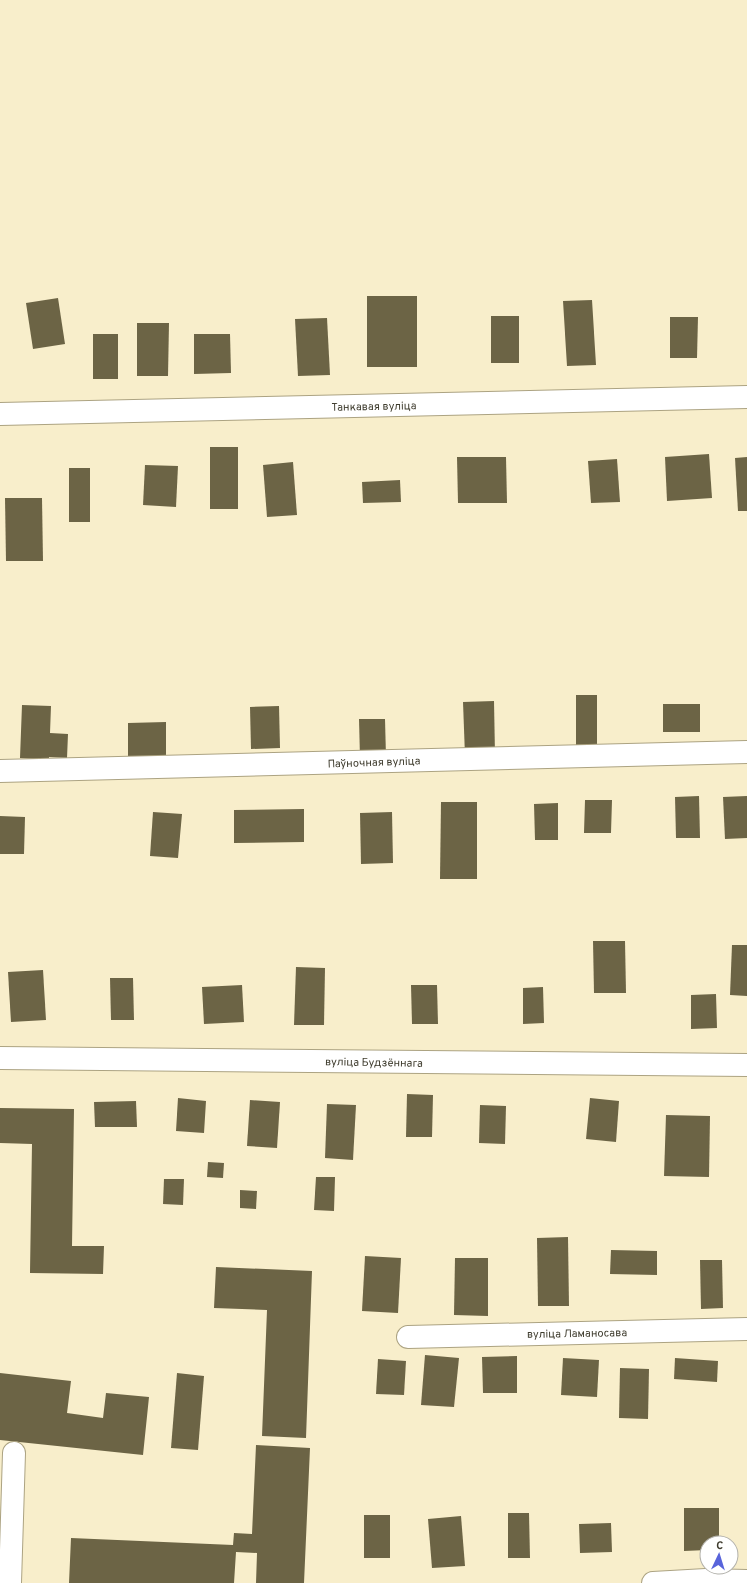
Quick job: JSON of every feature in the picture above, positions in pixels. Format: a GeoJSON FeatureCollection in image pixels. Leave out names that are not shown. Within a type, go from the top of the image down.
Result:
{"type":"FeatureCollection","features":[{"type":"Feature","properties":{"kind":"street","name":"Танкавая вуліца"},"geometry":{"type":"LineString","coordinates":[[0,414],[747,397]]}},
{"type":"Feature","properties":{"kind":"street","name":"Паўночная вуліца"},"geometry":{"type":"LineString","coordinates":[[0,771],[747,752]]}},
{"type":"Feature","properties":{"kind":"street","name":"вуліца Будзённага"},"geometry":{"type":"LineString","coordinates":[[0,1058],[747,1065]]}},
{"type":"Feature","properties":{"kind":"street","name":"вуліца Ламаносава"},"geometry":{"type":"LineString","coordinates":[[408,1337],[747,1329]]}},
{"type":"Feature","properties":{"kind":"street"},"geometry":{"type":"LineString","coordinates":[[10,1583],[14,1453]]}},
{"type":"Feature","properties":{"kind":"street"},"geometry":{"type":"LineString","coordinates":[[653,1583],[747,1581]]}},
{"type":"Feature","properties":{"kind":"building"},"geometry":{"type":"Polygon","coordinates":[[[367,296],[417,296],[417,367],[367,367],[367,296]]]}},
{"type":"Feature","properties":{"kind":"building"},"geometry":{"type":"Polygon","coordinates":[[[58,298],[65,344],[33,349],[26,303],[58,298]]]}},
{"type":"Feature","properties":{"kind":"building"},"geometry":{"type":"Polygon","coordinates":[[[592,300],[596,365],[567,366],[563,301],[592,300]]]}},
{"type":"Feature","properties":{"kind":"building"},"geometry":{"type":"Polygon","coordinates":[[[491,316],[519,316],[519,363],[491,363],[491,316]]]}},
{"type":"Feature","properties":{"kind":"building"},"geometry":{"type":"Polygon","coordinates":[[[670,317],[698,317],[697,358],[670,358],[670,317]]]}},
{"type":"Feature","properties":{"kind":"building"},"geometry":{"type":"Polygon","coordinates":[[[327,318],[330,375],[298,376],[295,319],[327,318]]]}},
{"type":"Feature","properties":{"kind":"building"},"geometry":{"type":"Polygon","coordinates":[[[137,323],[169,323],[168,376],[137,376],[137,323]]]}},
{"type":"Feature","properties":{"kind":"building"},"geometry":{"type":"Polygon","coordinates":[[[93,334],[118,334],[118,379],[93,379],[93,334]]]}},
{"type":"Feature","properties":{"kind":"building"},"geometry":{"type":"Polygon","coordinates":[[[194,334],[230,334],[231,373],[194,374],[194,334]]]}},
{"type":"Feature","properties":{"kind":"building"},"geometry":{"type":"Polygon","coordinates":[[[210,447],[238,447],[238,509],[210,509],[210,447]]]}},
{"type":"Feature","properties":{"kind":"building"},"geometry":{"type":"Polygon","coordinates":[[[709,454],[712,498],[667,501],[665,457],[709,454]]]}},
{"type":"Feature","properties":{"kind":"building"},"geometry":{"type":"Polygon","coordinates":[[[457,457],[506,457],[507,503],[458,503],[457,457]]]}},
{"type":"Feature","properties":{"kind":"building"},"geometry":{"type":"Polygon","coordinates":[[[747,457],[747,511],[738,511],[735,458],[747,457]]]}},
{"type":"Feature","properties":{"kind":"building"},"geometry":{"type":"Polygon","coordinates":[[[617,459],[620,502],[591,503],[588,461],[617,459]]]}},
{"type":"Feature","properties":{"kind":"building"},"geometry":{"type":"Polygon","coordinates":[[[293,462],[297,515],[267,517],[263,465],[293,462]]]}},
{"type":"Feature","properties":{"kind":"building"},"geometry":{"type":"Polygon","coordinates":[[[145,465],[178,466],[176,507],[143,505],[145,465]]]}},
{"type":"Feature","properties":{"kind":"building"},"geometry":{"type":"Polygon","coordinates":[[[69,468],[90,468],[90,522],[69,522],[69,468]]]}},
{"type":"Feature","properties":{"kind":"building"},"geometry":{"type":"Polygon","coordinates":[[[400,480],[401,502],[363,503],[362,482],[400,480]]]}},
{"type":"Feature","properties":{"kind":"building"},"geometry":{"type":"Polygon","coordinates":[[[5,498],[42,498],[43,561],[6,561],[5,498]]]}},
{"type":"Feature","properties":{"kind":"building"},"geometry":{"type":"Polygon","coordinates":[[[576,695],[597,695],[597,746],[576,746],[576,695]]]}},
{"type":"Feature","properties":{"kind":"building"},"geometry":{"type":"Polygon","coordinates":[[[494,701],[495,755],[465,756],[463,702],[494,701]]]}},
{"type":"Feature","properties":{"kind":"building"},"geometry":{"type":"Polygon","coordinates":[[[663,704],[700,704],[700,732],[663,732],[663,704]]]}},
{"type":"Feature","properties":{"kind":"building"},"geometry":{"type":"Polygon","coordinates":[[[22,705],[51,706],[50,733],[68,734],[67,758],[49,757],[49,760],[20,758],[22,705]]]}},
{"type":"Feature","properties":{"kind":"building"},"geometry":{"type":"Polygon","coordinates":[[[279,706],[280,748],[251,749],[250,707],[279,706]]]}},
{"type":"Feature","properties":{"kind":"building"},"geometry":{"type":"Polygon","coordinates":[[[359,719],[385,719],[386,757],[360,758],[359,719]]]}},
{"type":"Feature","properties":{"kind":"building"},"geometry":{"type":"Polygon","coordinates":[[[166,722],[166,760],[128,761],[128,723],[166,722]]]}},
{"type":"Feature","properties":{"kind":"building"},"geometry":{"type":"Polygon","coordinates":[[[699,796],[700,838],[676,838],[675,797],[699,796]]]}},
{"type":"Feature","properties":{"kind":"building"},"geometry":{"type":"Polygon","coordinates":[[[747,796],[747,838],[725,839],[723,797],[747,796]]]}},
{"type":"Feature","properties":{"kind":"building"},"geometry":{"type":"Polygon","coordinates":[[[585,800],[612,800],[611,833],[584,833],[585,800]]]}},
{"type":"Feature","properties":{"kind":"building"},"geometry":{"type":"Polygon","coordinates":[[[441,802],[477,802],[477,879],[440,879],[441,802]]]}},
{"type":"Feature","properties":{"kind":"building"},"geometry":{"type":"Polygon","coordinates":[[[558,803],[558,840],[535,840],[534,804],[558,803]]]}},
{"type":"Feature","properties":{"kind":"building"},"geometry":{"type":"Polygon","coordinates":[[[304,809],[304,842],[234,843],[234,810],[304,809]]]}},
{"type":"Feature","properties":{"kind":"building"},"geometry":{"type":"Polygon","coordinates":[[[153,812],[182,814],[178,858],[150,856],[153,812]]]}},
{"type":"Feature","properties":{"kind":"building"},"geometry":{"type":"Polygon","coordinates":[[[392,812],[393,863],[361,864],[360,813],[392,812]]]}},
{"type":"Feature","properties":{"kind":"building"},"geometry":{"type":"Polygon","coordinates":[[[0,816],[25,817],[24,854],[0,854],[0,816]]]}},
{"type":"Feature","properties":{"kind":"building"},"geometry":{"type":"Polygon","coordinates":[[[593,941],[625,941],[626,993],[594,993],[593,941]]]}},
{"type":"Feature","properties":{"kind":"building"},"geometry":{"type":"Polygon","coordinates":[[[732,945],[747,945],[747,996],[730,995],[732,945]]]}},
{"type":"Feature","properties":{"kind":"building"},"geometry":{"type":"Polygon","coordinates":[[[296,967],[325,968],[324,1025],[294,1025],[296,967]]]}},
{"type":"Feature","properties":{"kind":"building"},"geometry":{"type":"Polygon","coordinates":[[[43,970],[46,1020],[11,1022],[8,972],[43,970]]]}},
{"type":"Feature","properties":{"kind":"building"},"geometry":{"type":"Polygon","coordinates":[[[110,978],[133,978],[134,1020],[111,1020],[110,978]]]}},
{"type":"Feature","properties":{"kind":"building"},"geometry":{"type":"Polygon","coordinates":[[[242,985],[244,1022],[204,1024],[202,987],[242,985]]]}},
{"type":"Feature","properties":{"kind":"building"},"geometry":{"type":"Polygon","coordinates":[[[411,985],[437,985],[438,1024],[412,1024],[411,985]]]}},
{"type":"Feature","properties":{"kind":"building"},"geometry":{"type":"Polygon","coordinates":[[[543,987],[544,1023],[523,1024],[523,988],[543,987]]]}},
{"type":"Feature","properties":{"kind":"building"},"geometry":{"type":"Polygon","coordinates":[[[716,994],[717,1028],[691,1029],[691,995],[716,994]]]}},
{"type":"Feature","properties":{"kind":"building"},"geometry":{"type":"Polygon","coordinates":[[[407,1094],[433,1095],[432,1137],[406,1137],[407,1094]]]}},
{"type":"Feature","properties":{"kind":"building"},"geometry":{"type":"Polygon","coordinates":[[[178,1098],[206,1101],[204,1133],[176,1131],[178,1098]]]}},
{"type":"Feature","properties":{"kind":"building"},"geometry":{"type":"Polygon","coordinates":[[[590,1098],[619,1101],[616,1142],[586,1139],[590,1098]]]}},
{"type":"Feature","properties":{"kind":"building"},"geometry":{"type":"Polygon","coordinates":[[[250,1100],[280,1102],[277,1148],[247,1146],[250,1100]]]}},
{"type":"Feature","properties":{"kind":"building"},"geometry":{"type":"Polygon","coordinates":[[[136,1101],[137,1127],[95,1127],[94,1102],[136,1101]]]}},
{"type":"Feature","properties":{"kind":"building"},"geometry":{"type":"Polygon","coordinates":[[[327,1104],[356,1105],[353,1160],[325,1158],[327,1104]]]}},
{"type":"Feature","properties":{"kind":"building"},"geometry":{"type":"Polygon","coordinates":[[[480,1105],[506,1106],[505,1144],[479,1143],[480,1105]]]}},
{"type":"Feature","properties":{"kind":"building"},"geometry":{"type":"Polygon","coordinates":[[[0,1108],[74,1109],[72,1246],[104,1246],[103,1274],[30,1273],[32,1144],[0,1143],[0,1108]]]}},
{"type":"Feature","properties":{"kind":"building"},"geometry":{"type":"Polygon","coordinates":[[[666,1115],[710,1116],[709,1177],[664,1176],[666,1115]]]}},
{"type":"Feature","properties":{"kind":"building"},"geometry":{"type":"Polygon","coordinates":[[[208,1162],[224,1163],[223,1178],[207,1177],[208,1162]]]}},
{"type":"Feature","properties":{"kind":"building"},"geometry":{"type":"Polygon","coordinates":[[[316,1177],[335,1177],[334,1211],[314,1210],[316,1177]]]}},
{"type":"Feature","properties":{"kind":"building"},"geometry":{"type":"Polygon","coordinates":[[[164,1179],[184,1179],[183,1205],[163,1204],[164,1179]]]}},
{"type":"Feature","properties":{"kind":"building"},"geometry":{"type":"Polygon","coordinates":[[[240,1190],[257,1191],[256,1209],[240,1208],[240,1190]]]}},
{"type":"Feature","properties":{"kind":"building"},"geometry":{"type":"Polygon","coordinates":[[[568,1237],[569,1306],[538,1306],[537,1238],[568,1237]]]}},
{"type":"Feature","properties":{"kind":"building"},"geometry":{"type":"Polygon","coordinates":[[[611,1250],[657,1251],[657,1275],[610,1274],[611,1250]]]}},
{"type":"Feature","properties":{"kind":"building"},"geometry":{"type":"Polygon","coordinates":[[[365,1256],[401,1258],[398,1313],[362,1311],[365,1256]]]}},
{"type":"Feature","properties":{"kind":"building"},"geometry":{"type":"Polygon","coordinates":[[[455,1258],[488,1258],[488,1316],[454,1315],[455,1258]]]}},
{"type":"Feature","properties":{"kind":"building"},"geometry":{"type":"Polygon","coordinates":[[[700,1260],[722,1260],[723,1308],[701,1309],[700,1260]]]}},
{"type":"Feature","properties":{"kind":"building"},"geometry":{"type":"Polygon","coordinates":[[[216,1267],[312,1271],[306,1438],[262,1436],[267,1310],[214,1308],[216,1267]]]}},
{"type":"Feature","properties":{"kind":"building"},"geometry":{"type":"Polygon","coordinates":[[[425,1355],[459,1358],[454,1407],[421,1405],[425,1355]]]}},
{"type":"Feature","properties":{"kind":"building"},"geometry":{"type":"Polygon","coordinates":[[[517,1356],[517,1393],[483,1393],[482,1357],[517,1356]]]}},
{"type":"Feature","properties":{"kind":"building"},"geometry":{"type":"Polygon","coordinates":[[[563,1358],[599,1360],[597,1397],[561,1395],[563,1358]]]}},
{"type":"Feature","properties":{"kind":"building"},"geometry":{"type":"Polygon","coordinates":[[[675,1358],[718,1361],[717,1382],[674,1379],[675,1358]]]}},
{"type":"Feature","properties":{"kind":"building"},"geometry":{"type":"Polygon","coordinates":[[[378,1359],[406,1361],[404,1395],[376,1394],[378,1359]]]}},
{"type":"Feature","properties":{"kind":"building"},"geometry":{"type":"Polygon","coordinates":[[[620,1368],[649,1369],[648,1419],[619,1418],[620,1368]]]}},
{"type":"Feature","properties":{"kind":"building"},"geometry":{"type":"Polygon","coordinates":[[[0,1373],[71,1381],[67,1413],[103,1418],[106,1393],[149,1397],[143,1455],[0,1440],[0,1373]]]}},
{"type":"Feature","properties":{"kind":"building"},"geometry":{"type":"Polygon","coordinates":[[[177,1373],[204,1376],[198,1450],[171,1448],[177,1373]]]}},
{"type":"Feature","properties":{"kind":"building"},"geometry":{"type":"Polygon","coordinates":[[[256,1445],[310,1448],[304,1583],[256,1583],[257,1553],[236,1552],[234,1583],[69,1583],[71,1538],[233,1545],[234,1533],[252,1534],[256,1445]]]}},
{"type":"Feature","properties":{"kind":"building"},"geometry":{"type":"Polygon","coordinates":[[[684,1508],[719,1508],[719,1535],[699,1535],[699,1550],[684,1551],[684,1508]]]}},
{"type":"Feature","properties":{"kind":"building"},"geometry":{"type":"Polygon","coordinates":[[[508,1513],[529,1513],[530,1558],[508,1558],[508,1513]]]}},
{"type":"Feature","properties":{"kind":"building"},"geometry":{"type":"Polygon","coordinates":[[[364,1515],[390,1515],[390,1558],[364,1558],[364,1515]]]}},
{"type":"Feature","properties":{"kind":"building"},"geometry":{"type":"Polygon","coordinates":[[[461,1516],[465,1566],[432,1568],[428,1519],[461,1516]]]}},
{"type":"Feature","properties":{"kind":"building"},"geometry":{"type":"Polygon","coordinates":[[[611,1523],[612,1552],[580,1553],[579,1524],[611,1523]]]}}]}
